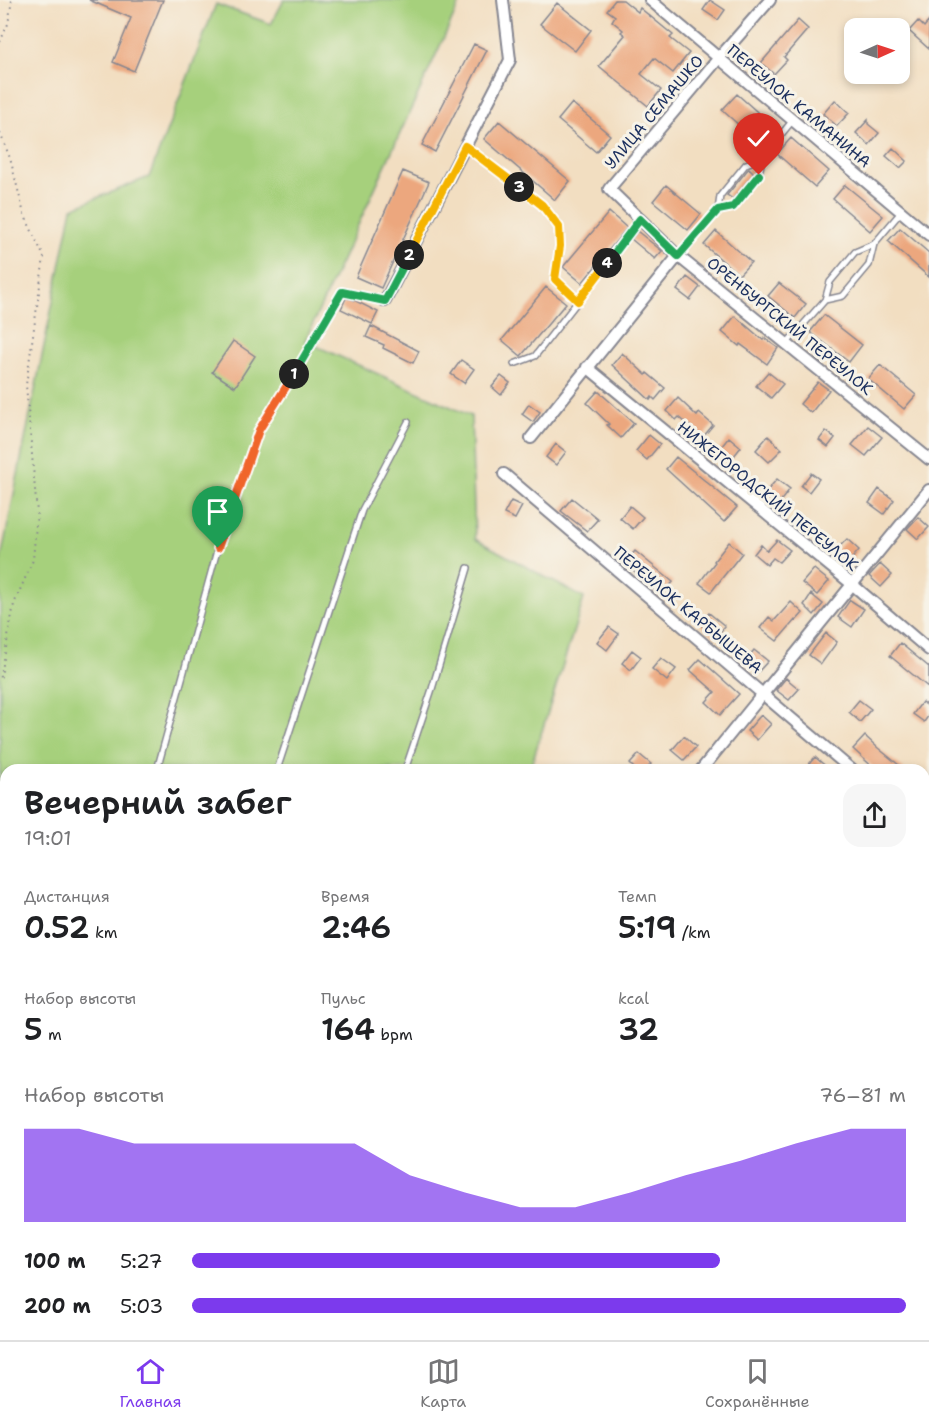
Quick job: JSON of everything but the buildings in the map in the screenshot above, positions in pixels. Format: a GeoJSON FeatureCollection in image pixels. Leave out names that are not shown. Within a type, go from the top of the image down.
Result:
{"type":"FeatureCollection","features":[{"type":"Feature","properties":{"kind":"street"},"geometry":{"type":"LineString","coordinates":[[385,301],[510,60],[503,0]]}},
{"type":"Feature","properties":{"kind":"street","name":"ПЕРЕУЛОК КАМАНИНА"},"geometry":{"type":"LineString","coordinates":[[650,0],[929,235]]}},
{"type":"Feature","properties":{"kind":"street","name":"УЛИЦА СЕМАШКО"},"geometry":{"type":"LineString","coordinates":[[609,189],[770,0]]}},
{"type":"Feature","properties":{"kind":"street","name":"ОРЕНБУРГСКИЙ ПЕРЕУЛОК"},"geometry":{"type":"LineString","coordinates":[[609,189],[678,256],[929,459]]}},
{"type":"Feature","properties":{"kind":"street"},"geometry":{"type":"LineString","coordinates":[[531,438],[678,256]]}},
{"type":"Feature","properties":{"kind":"street","name":"НИЖЕГОРОДСКИЙ ПЕРЕУЛОК"},"geometry":{"type":"LineString","coordinates":[[587,367],[929,650]]}},
{"type":"Feature","properties":{"kind":"street","name":"ПЕРЕУЛОК КАРБЫШЕВА"},"geometry":{"type":"LineString","coordinates":[[504,474],[845,764]]}},
{"type":"Feature","properties":{"kind":"street"},"geometry":{"type":"LineString","coordinates":[[706,764],[929,490]]}},
{"type":"Feature","properties":{"kind":"lane"},"geometry":{"type":"LineString","coordinates":[[718,210],[733,207],[759,175],[762,158],[793,120]]}},
{"type":"Feature","properties":{"kind":"lane"},"geometry":{"type":"LineString","coordinates":[[465,146],[542,205],[559,227],[560,246],[555,279],[578,301]]}},
{"type":"Feature","properties":{"kind":"lane"},"geometry":{"type":"LineString","coordinates":[[678,256],[718,210],[720,196],[746,164],[762,158]]}},
{"type":"Feature","properties":{"kind":"lane"},"geometry":{"type":"LineString","coordinates":[[787,343],[825,300],[830,282],[855,252],[874,244],[902,212]]}},
{"type":"Feature","properties":{"kind":"lane"},"geometry":{"type":"LineString","coordinates":[[514,364],[535,356],[640,219]]}},
{"type":"Feature","properties":{"kind":"lane"},"geometry":{"type":"LineString","coordinates":[[825,300],[843,296],[869,265],[874,244]]}},
{"type":"Feature","properties":{"kind":"lane"},"geometry":{"type":"LineString","coordinates":[[159,764],[218,548],[259,430],[342,292],[385,301]]}},
{"type":"Feature","properties":{"kind":"lane"},"geometry":{"type":"LineString","coordinates":[[279,764],[362,510],[408,422]]}},
{"type":"Feature","properties":{"kind":"lane"},"geometry":{"type":"LineString","coordinates":[[407,764],[468,568]]}},
{"type":"Feature","properties":{"kind":"path"},"geometry":{"type":"LineString","coordinates":[[0,42],[8,24],[12,0]]}},
{"type":"Feature","properties":{"kind":"path"},"geometry":{"type":"LineString","coordinates":[[0,133],[10,158],[24,214],[44,257],[26,385],[37,513],[33,560],[14,604],[0,681]]}},
{"type":"Feature","properties":{"kind":"green space"},"geometry":{"type":"Polygon","coordinates":[[[284,0],[461,0],[305,341],[471,416],[475,539],[584,598],[532,764],[0,764],[0,563],[72,208],[149,177],[216,4],[271,24],[284,0]]]}},
{"type":"Feature","properties":{"kind":"route"},"geometry":{"type":"LineString","coordinates":[[218,548],[259,430],[342,292],[385,301],[465,146],[542,205],[559,227],[560,246],[555,279],[578,301],[640,219],[678,256],[718,210],[733,207],[759,175]]}}]}
